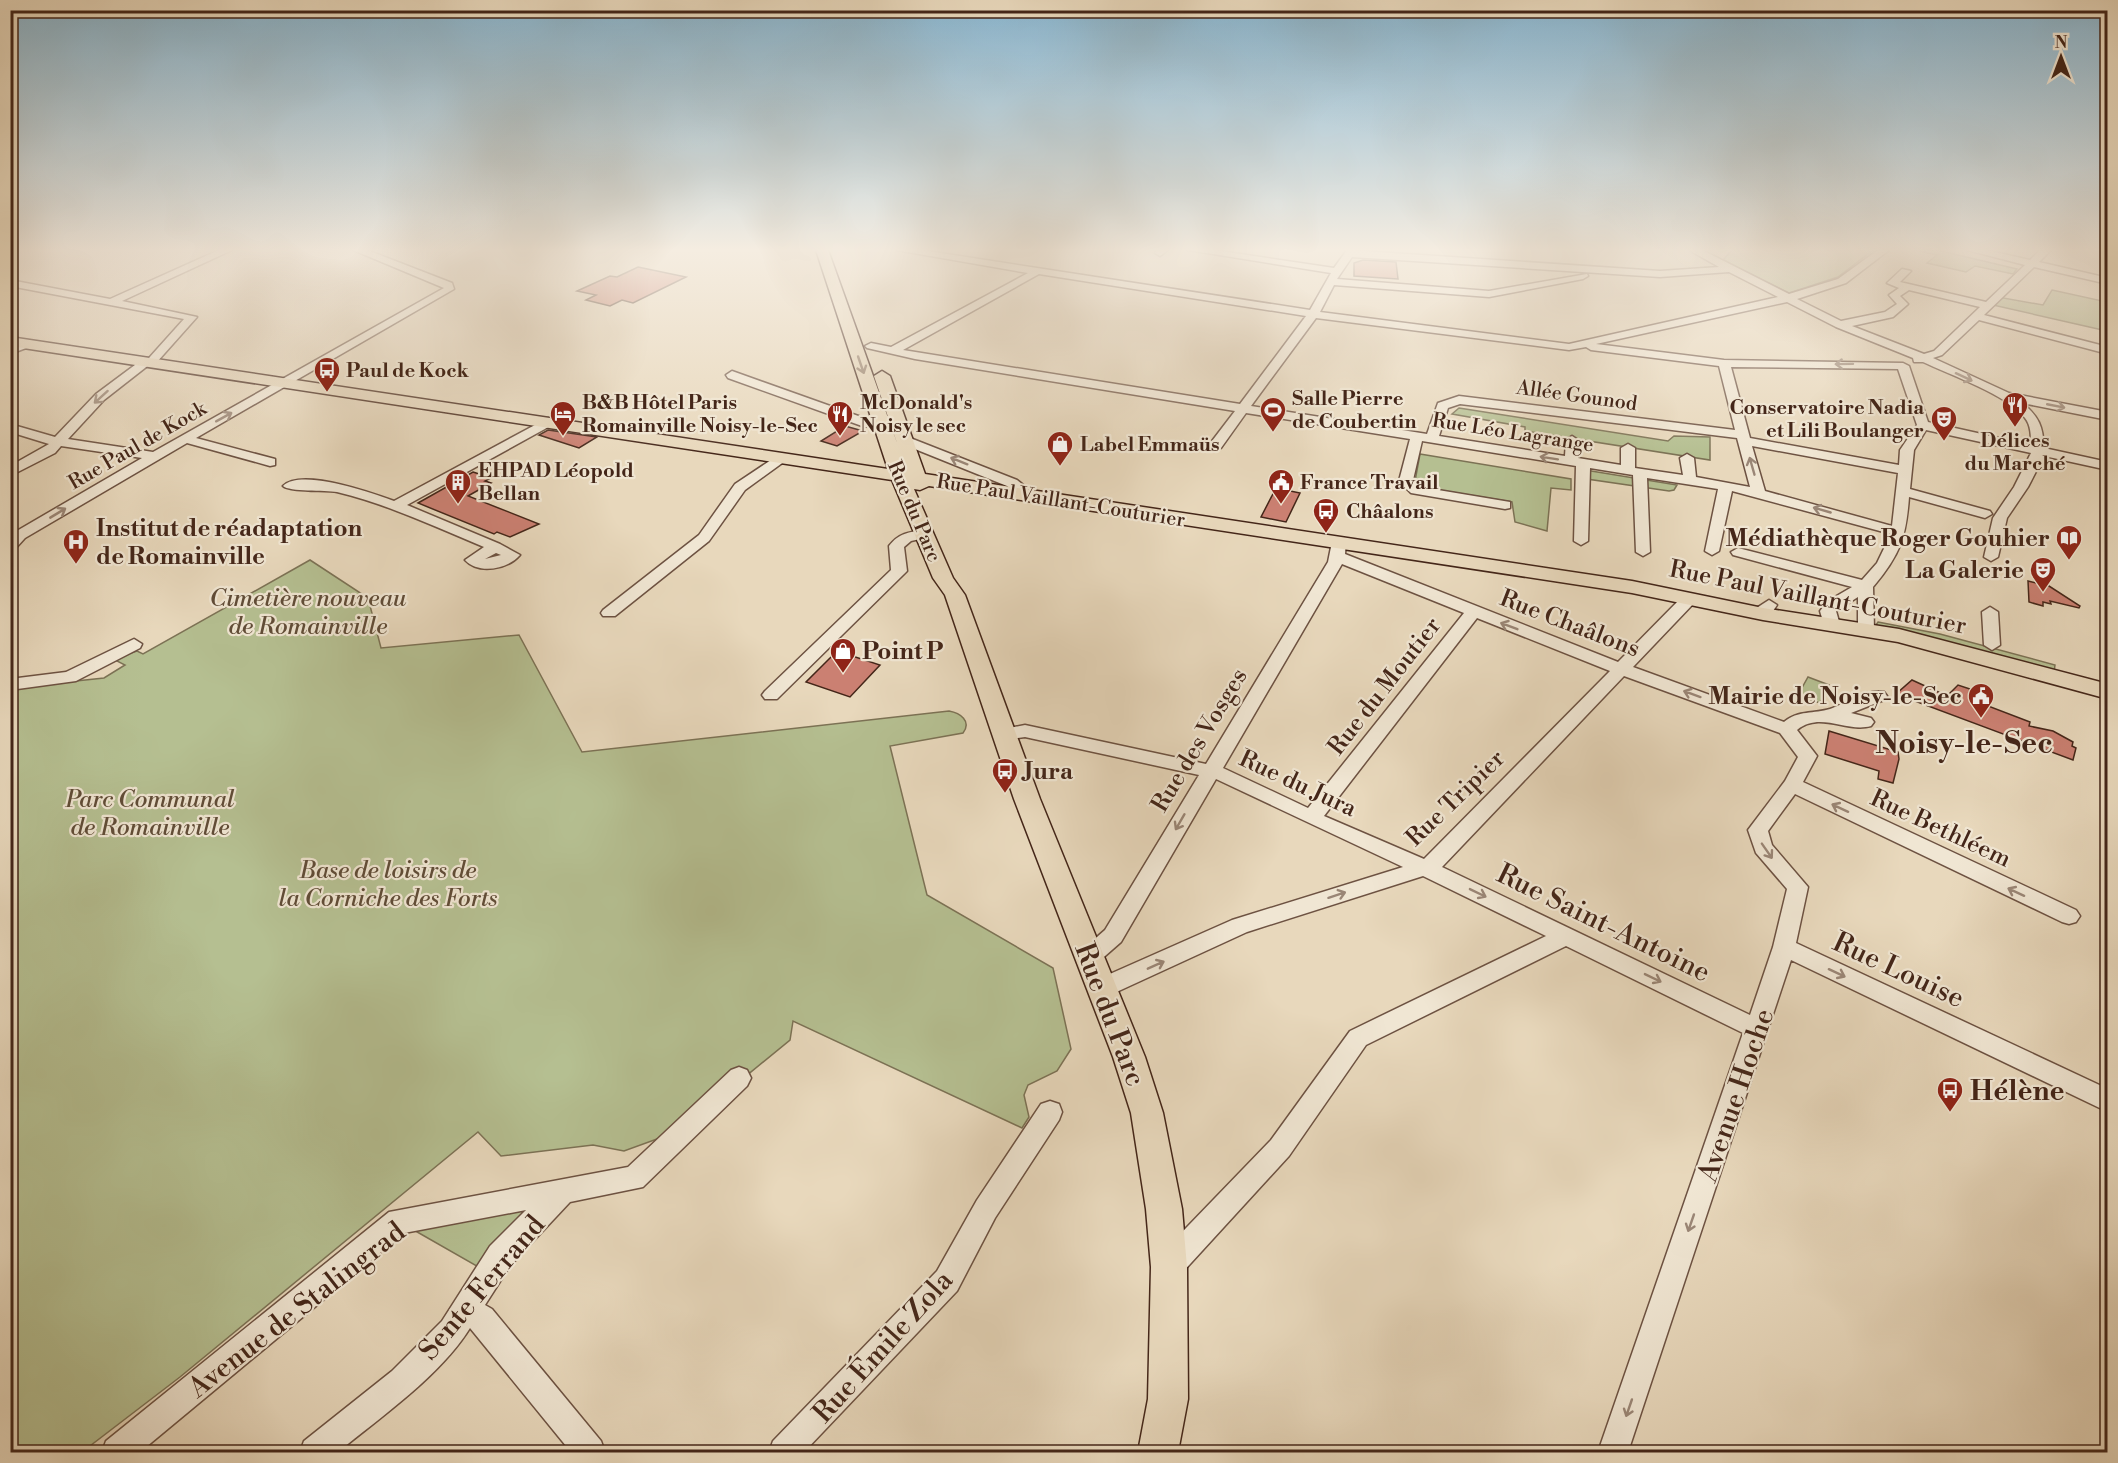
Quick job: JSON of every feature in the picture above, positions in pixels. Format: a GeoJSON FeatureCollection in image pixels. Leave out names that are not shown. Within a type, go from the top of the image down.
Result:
{"type":"FeatureCollection","features":[{"type":"Feature","properties":{"kind":"main road","name":"Rue du Parc"},"geometry":{"type":"LineString","coordinates":[[842,318],[871,418],[908,477],[955,579],[956,595],[1005,734],[1129,1057],[1147,1113],[1164,1209],[1168,1267],[1168,1399],[1158,1452]]}},
{"type":"Feature","properties":{"kind":"main road","name":"Rue du Parc"},"geometry":{"type":"LineString","coordinates":[[861,318],[905,440],[908,477],[924,534],[943,578],[956,595]]}},
{"type":"Feature","properties":{"kind":"main road","name":"Rue Paul Vaillant-Couturier"},"geometry":{"type":"LineString","coordinates":[[10,340],[1030,496],[1339,550],[1677,591],[1766,609]]}},
{"type":"Feature","properties":{"kind":"main road","name":"Rue Paul Vaillant-Couturier"},"geometry":{"type":"LineString","coordinates":[[1632,587],[1689,599],[1830,618],[1992,645],[2105,685]]}},
{"type":"Feature","properties":{"kind":"main road","name":"Rue Paul Vaillant-Couturier"},"geometry":{"type":"LineString","coordinates":[[1868,624],[1937,645],[2105,685]]}},
{"type":"Feature","properties":{"kind":"street"},"geometry":{"type":"LineString","coordinates":[[10,472],[60,441],[100,397],[149,361],[191,318]]}},
{"type":"Feature","properties":{"kind":"street","name":"Rue Paul de Kock"},"geometry":{"type":"LineString","coordinates":[[14,540],[154,456],[398,318]]}},
{"type":"Feature","properties":{"kind":"street"},"geometry":{"type":"LineString","coordinates":[[877,363],[885,356],[898,353],[957,318]]}},
{"type":"Feature","properties":{"kind":"street"},"geometry":{"type":"LineString","coordinates":[[1216,445],[1310,318]]}},
{"type":"Feature","properties":{"kind":"street"},"geometry":{"type":"LineString","coordinates":[[1345,318],[1554,346],[1582,345],[1700,318]]}},
{"type":"Feature","properties":{"kind":"street"},"geometry":{"type":"LineString","coordinates":[[1826,318],[1923,358],[2005,396],[2031,416],[2037,431],[2039,450],[2021,487],[2000,518],[1990,557]]}},
{"type":"Feature","properties":{"kind":"street"},"geometry":{"type":"LineString","coordinates":[[1840,325],[1873,318]]}},
{"type":"Feature","properties":{"kind":"street"},"geometry":{"type":"LineString","coordinates":[[1582,345],[1598,349],[1724,363],[1903,366],[1938,353],[1973,318]]}},
{"type":"Feature","properties":{"kind":"street"},"geometry":{"type":"LineString","coordinates":[[1984,318],[2108,351]]}},
{"type":"Feature","properties":{"kind":"street"},"geometry":{"type":"LineString","coordinates":[[10,351],[31,344]]}},
{"type":"Feature","properties":{"kind":"street","name":"Rue Léo Lagrange"},"geometry":{"type":"LineString","coordinates":[[871,346],[898,353],[1725,486],[1758,492],[1899,532]]}},
{"type":"Feature","properties":{"kind":"street"},"geometry":{"type":"LineString","coordinates":[[1724,363],[1758,492]]}},
{"type":"Feature","properties":{"kind":"street"},"geometry":{"type":"LineString","coordinates":[[1903,366],[1923,425]]}},
{"type":"Feature","properties":{"kind":"street"},"geometry":{"type":"LineString","coordinates":[[732,375],[839,414],[892,420],[896,415]]}},
{"type":"Feature","properties":{"kind":"street"},"geometry":{"type":"LineString","coordinates":[[2005,396],[2108,416]]}},
{"type":"Feature","properties":{"kind":"street","name":"Allée Gounod"},"geometry":{"type":"LineString","coordinates":[[1432,439],[1442,406],[1459,400],[1743,438]]}},
{"type":"Feature","properties":{"kind":"street"},"geometry":{"type":"LineString","coordinates":[[395,506],[549,422]]}},
{"type":"Feature","properties":{"kind":"street"},"geometry":{"type":"LineString","coordinates":[[1923,425],[2108,466]]}},
{"type":"Feature","properties":{"kind":"street"},"geometry":{"type":"LineString","coordinates":[[1830,618],[1834,604],[1865,586],[1884,564],[1899,532],[1905,492],[1907,450],[1923,425]]}},
{"type":"Feature","properties":{"kind":"street"},"geometry":{"type":"LineString","coordinates":[[10,428],[60,441],[154,456]]}},
{"type":"Feature","properties":{"kind":"street"},"geometry":{"type":"LineString","coordinates":[[1417,436],[1406,481],[1409,485],[1416,490],[1505,505]]}},
{"type":"Feature","properties":{"kind":"street"},"geometry":{"type":"LineString","coordinates":[[1743,438],[1905,470]]}},
{"type":"Feature","properties":{"kind":"street"},"geometry":{"type":"LineString","coordinates":[[185,439],[270,462]]}},
{"type":"Feature","properties":{"kind":"street"},"geometry":{"type":"LineString","coordinates":[[905,440],[1012,483],[1030,496]]}},
{"type":"Feature","properties":{"kind":"street"},"geometry":{"type":"LineString","coordinates":[[1572,440],[1577,462],[1581,541]]}},
{"type":"Feature","properties":{"kind":"street"},"geometry":{"type":"LineString","coordinates":[[1628,448],[1634,471],[1643,552]]}},
{"type":"Feature","properties":{"kind":"street"},"geometry":{"type":"LineString","coordinates":[[609,614],[704,538],[740,487],[780,458]]}},
{"type":"Feature","properties":{"kind":"street"},"geometry":{"type":"LineString","coordinates":[[1687,458],[1690,480]]}},
{"type":"Feature","properties":{"kind":"street"},"geometry":{"type":"LineString","coordinates":[[290,486],[311,483],[395,506],[495,548]]}},
{"type":"Feature","properties":{"kind":"street"},"geometry":{"type":"LineString","coordinates":[[1712,551],[1725,497],[1725,486]]}},
{"type":"Feature","properties":{"kind":"street"},"geometry":{"type":"LineString","coordinates":[[1905,492],[1985,514]]}},
{"type":"Feature","properties":{"kind":"street"},"geometry":{"type":"LineString","coordinates":[[771,695],[899,571],[896,546],[906,537],[924,534]]}},
{"type":"Feature","properties":{"kind":"street","name":"Rue Chaâlons"},"geometry":{"type":"LineString","coordinates":[[1339,550],[1473,612],[1786,729]]}},
{"type":"Feature","properties":{"kind":"street","name":"Rue des Vosges"},"geometry":{"type":"LineString","coordinates":[[1089,957],[1113,936],[1339,550]]}},
{"type":"Feature","properties":{"kind":"street"},"geometry":{"type":"LineString","coordinates":[[1738,552],[1865,586]]}},
{"type":"Feature","properties":{"kind":"street"},"geometry":{"type":"LineString","coordinates":[[1865,586],[1864,604],[1868,624]]}},
{"type":"Feature","properties":{"kind":"street","name":"Rue Tripier"},"geometry":{"type":"LineString","coordinates":[[1101,988],[1240,926],[1425,868],[1434,863],[1689,599]]}},
{"type":"Feature","properties":{"kind":"street","name":"Rue du Moutier"},"geometry":{"type":"LineString","coordinates":[[1311,818],[1473,612]]}},
{"type":"Feature","properties":{"kind":"street"},"geometry":{"type":"LineString","coordinates":[[1990,612],[1992,645]]}},
{"type":"Feature","properties":{"kind":"street"},"geometry":{"type":"LineString","coordinates":[[10,685],[70,677],[134,644]]}},
{"type":"Feature","properties":{"kind":"street"},"geometry":{"type":"LineString","coordinates":[[1786,729],[1793,722],[1831,715],[1878,696]]}},
{"type":"Feature","properties":{"kind":"street"},"geometry":{"type":"LineString","coordinates":[[1831,715],[1865,722]]}},
{"type":"Feature","properties":{"kind":"street","name":"Avenue Hoche"},"geometry":{"type":"LineString","coordinates":[[1613,1452],[1784,948],[1798,887],[1762,848],[1758,830],[1792,785],[1808,756],[1786,729]]}},
{"type":"Feature","properties":{"kind":"street","name":"Rue du Jura"},"geometry":{"type":"LineString","coordinates":[[1005,734],[1025,731],[1228,776],[1311,818],[1425,868]]}},
{"type":"Feature","properties":{"kind":"street","name":"Rue Bethléem"},"geometry":{"type":"LineString","coordinates":[[1792,785],[2069,916]]}},
{"type":"Feature","properties":{"kind":"street","name":"Rue Saint-Antoine"},"geometry":{"type":"LineString","coordinates":[[1425,868],[1757,1029]]}},
{"type":"Feature","properties":{"kind":"street"},"geometry":{"type":"LineString","coordinates":[[1168,1267],[1280,1148],[1358,1038],[1567,936]]}},
{"type":"Feature","properties":{"kind":"street","name":"Rue Louise"},"geometry":{"type":"LineString","coordinates":[[1784,948],[2108,1101]]}},
{"type":"Feature","properties":{"kind":"street"},"geometry":{"type":"LineString","coordinates":[[562,1191],[634,1178],[739,1078]]}},
{"type":"Feature","properties":{"kind":"street","name":"Rue Émile Zola"},"geometry":{"type":"LineString","coordinates":[[784,1452],[947,1281],[986,1209],[1050,1112]]}},
{"type":"Feature","properties":{"kind":"street","name":"Sente Ferrand"},"geometry":{"type":"LineString","coordinates":[[315,1452],[402,1381],[452,1331],[500,1256],[562,1191]]}},
{"type":"Feature","properties":{"kind":"street","name":"Avenue de Stalingrad"},"geometry":{"type":"LineString","coordinates":[[117,1452],[398,1221],[562,1191]]}},
{"type":"Feature","properties":{"kind":"street"},"geometry":{"type":"LineString","coordinates":[[465,1309],[482,1319],[590,1452]]}},
{"type":"Feature","properties":{"kind":"green space"},"geometry":{"type":"Polygon","coordinates":[[[2051,318],[2107,318],[2107,331],[2051,318]]]}},
{"type":"Feature","properties":{"kind":"green space"},"geometry":{"type":"Polygon","coordinates":[[[1459,408],[1668,441],[1674,436],[1710,437],[1710,460],[1525,431],[1525,427],[1452,414],[1459,408]]]}},
{"type":"Feature","properties":{"kind":"green space"},"geometry":{"type":"Polygon","coordinates":[[[1420,454],[1571,479],[1571,490],[1551,488],[1547,531],[1515,522],[1512,502],[1420,487],[1415,481],[1420,454]]]}},
{"type":"Feature","properties":{"kind":"green space"},"geometry":{"type":"Polygon","coordinates":[[[1579,469],[1677,485],[1674,490],[1669,491],[1580,478],[1579,469]]]}},
{"type":"Feature","properties":{"kind":"green space","name":"Base de loisirs de la Corniche des Forts"},"geometry":{"type":"Polygon","coordinates":[[[310,560],[368,598],[381,648],[519,635],[582,752],[949,711],[961,716],[966,725],[963,733],[890,746],[927,895],[1053,968],[1071,1049],[1057,1071],[1028,1085],[1024,1095],[1029,1117],[1022,1128],[793,1021],[790,1040],[679,1131],[624,1151],[593,1145],[501,1156],[478,1132],[180,1377],[82,1452],[11,1452],[10,688],[104,678],[125,665],[113,659],[137,651],[143,654],[310,560]]]}},
{"type":"Feature","properties":{"kind":"green space"},"geometry":{"type":"Polygon","coordinates":[[[1878,622],[1940,634],[2055,665],[2054,672],[1880,629],[1876,625],[1878,622]]]}},
{"type":"Feature","properties":{"kind":"green space"},"geometry":{"type":"Polygon","coordinates":[[[1808,677],[1829,685],[1820,703],[1798,695],[1808,677]]]}},
{"type":"Feature","properties":{"kind":"green space"},"geometry":{"type":"Polygon","coordinates":[[[563,1191],[489,1273],[398,1221],[563,1191]]]}},
{"type":"Feature","properties":{"kind":"building","name":"McDonald's Noisy le sec"},"geometry":{"type":"Polygon","coordinates":[[[845,426],[863,431],[837,446],[821,441],[845,426]]]}},
{"type":"Feature","properties":{"kind":"building","name":"B&B Hôtel Paris Romainville Noisy-le-Sec"},"geometry":{"type":"Polygon","coordinates":[[[548,430],[597,437],[579,448],[539,435],[548,430]]]}},
{"type":"Feature","properties":{"kind":"building","name":"EHPAD Léopold Bellan"},"geometry":{"type":"Polygon","coordinates":[[[473,472],[491,478],[485,481],[491,483],[468,496],[539,524],[510,537],[497,532],[494,534],[418,503],[473,472]]]}},
{"type":"Feature","properties":{"kind":"building","name":"France Travail"},"geometry":{"type":"Polygon","coordinates":[[[1276,488],[1300,493],[1286,522],[1261,517],[1276,488]]]}},
{"type":"Feature","properties":{"kind":"building","name":"La Galerie"},"geometry":{"type":"Polygon","coordinates":[[[2028,581],[2049,586],[2080,606],[2079,608],[2050,601],[2051,604],[2043,602],[2043,606],[2029,602],[2028,581]]]}},
{"type":"Feature","properties":{"kind":"building","name":"Point P"},"geometry":{"type":"Polygon","coordinates":[[[837,651],[880,665],[850,697],[806,682],[837,651]]]}},
{"type":"Feature","properties":{"kind":"building","name":"Mairie de Noisy-le-Sec"},"geometry":{"type":"Polygon","coordinates":[[[1912,680],[1947,696],[1958,685],[1982,693],[1986,697],[1988,706],[2030,722],[2029,726],[2053,731],[2073,742],[2072,746],[2076,748],[2073,760],[1896,694],[1912,680]]]}},
{"type":"Feature","properties":{"kind":"building"},"geometry":{"type":"Polygon","coordinates":[[[1829,731],[1898,752],[1899,759],[1893,783],[1878,779],[1879,771],[1825,754],[1829,731]]]}},
{"type":"Feature","properties":{"kind":"place","name":"Paul de Kock"},"geometry":{"type":"Point","coordinates":[327,393]}},
{"type":"Feature","properties":{"kind":"place","name":"Délices du Marché"},"geometry":{"type":"Point","coordinates":[2015,428]}},
{"type":"Feature","properties":{"kind":"place","name":"Salle Pierre de Coubertin"},"geometry":{"type":"Point","coordinates":[1273,433]}},
{"type":"Feature","properties":{"kind":"place","name":"B&B Hôtel Paris Romainville Noisy-le-Sec"},"geometry":{"type":"Point","coordinates":[563,437]}},
{"type":"Feature","properties":{"kind":"place","name":"McDonald's Noisy le sec"},"geometry":{"type":"Point","coordinates":[840,437]}},
{"type":"Feature","properties":{"kind":"place","name":"Conservatoire Nadia et Lili Boulanger"},"geometry":{"type":"Point","coordinates":[1944,442]}},
{"type":"Feature","properties":{"kind":"place","name":"Label Emmaüs"},"geometry":{"type":"Point","coordinates":[1060,467]}},
{"type":"Feature","properties":{"kind":"place","name":"EHPAD Léopold Bellan"},"geometry":{"type":"Point","coordinates":[458,505]}},
{"type":"Feature","properties":{"kind":"place","name":"France Travail"},"geometry":{"type":"Point","coordinates":[1281,505]}},
{"type":"Feature","properties":{"kind":"place","name":"Châalons"},"geometry":{"type":"Point","coordinates":[1326,534]}},
{"type":"Feature","properties":{"kind":"place","name":"Médiathèque Roger Gouhier"},"geometry":{"type":"Point","coordinates":[2069,561]}},
{"type":"Feature","properties":{"kind":"place","name":"Institut de réadaptation de Romainville"},"geometry":{"type":"Point","coordinates":[76,565]}},
{"type":"Feature","properties":{"kind":"place","name":"La Galerie"},"geometry":{"type":"Point","coordinates":[2043,593]}},
{"type":"Feature","properties":{"kind":"place","name":"Point P"},"geometry":{"type":"Point","coordinates":[843,674]}},
{"type":"Feature","properties":{"kind":"place","name":"Mairie de Noisy-le-Sec"},"geometry":{"type":"Point","coordinates":[1981,719]}},
{"type":"Feature","properties":{"kind":"place","name":"Jura"},"geometry":{"type":"Point","coordinates":[1005,794]}},
{"type":"Feature","properties":{"kind":"place","name":"Hélène"},"geometry":{"type":"Point","coordinates":[1950,1113]}},
{"type":"Feature","properties":{"kind":"district","name":"Noisy-le-Sec"},"geometry":{"type":"Point","coordinates":[1964,743]}},
{"type":"Feature","properties":{"kind":"park label","name":"Cimetière nouveau de Romainville"},"geometry":{"type":"Point","coordinates":[308,612]}},
{"type":"Feature","properties":{"kind":"park label","name":"Parc Communal de Romainville"},"geometry":{"type":"Point","coordinates":[150,813]}}]}
